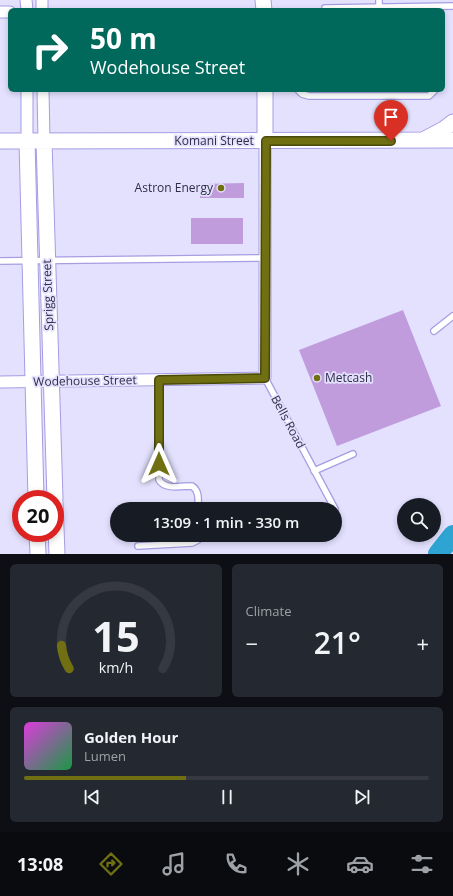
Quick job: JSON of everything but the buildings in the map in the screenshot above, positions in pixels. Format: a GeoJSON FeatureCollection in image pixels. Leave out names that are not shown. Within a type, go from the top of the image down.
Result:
{"type":"FeatureCollection","features":[{"type":"Feature","properties":{"kind":"street","name":"Sprigg Street"},"geometry":{"type":"LineString","coordinates":[[27,92],[36,490]]}},
{"type":"Feature","properties":{"kind":"street","name":"Sprigg Street"},"geometry":{"type":"LineString","coordinates":[[43,92],[50,382],[55,490]]}},
{"type":"Feature","properties":{"kind":"street","name":"Bells Road"},"geometry":{"type":"LineString","coordinates":[[265,92],[265,378]]}},
{"type":"Feature","properties":{"kind":"street"},"geometry":{"type":"LineString","coordinates":[[422,140],[444,129],[453,122]]}},
{"type":"Feature","properties":{"kind":"street","name":"Komani Street"},"geometry":{"type":"LineString","coordinates":[[0,141],[453,140]]}},
{"type":"Feature","properties":{"kind":"street","name":"Wodehouse Street"},"geometry":{"type":"LineString","coordinates":[[0,382],[265,378]]}},
{"type":"Feature","properties":{"kind":"street"},"geometry":{"type":"LineString","coordinates":[[37,542],[38,554]]}},
{"type":"Feature","properties":{"kind":"street"},"geometry":{"type":"LineString","coordinates":[[57,542],[58,554]]}},
{"type":"Feature","properties":{"kind":"lane"},"geometry":{"type":"LineString","coordinates":[[379,0],[379,8],[406,8],[436,5],[453,6]]}},
{"type":"Feature","properties":{"kind":"lane"},"geometry":{"type":"LineString","coordinates":[[406,0],[406,8]]}},
{"type":"Feature","properties":{"kind":"lane"},"geometry":{"type":"LineString","coordinates":[[300,92],[305,96],[327,93],[407,93],[429,96],[433,92]]}},
{"type":"Feature","properties":{"kind":"lane"},"geometry":{"type":"LineString","coordinates":[[0,261],[265,258]]}},
{"type":"Feature","properties":{"kind":"lane"},"geometry":{"type":"LineString","coordinates":[[434,331],[453,316]]}},
{"type":"Feature","properties":{"kind":"lane","name":"Bells Road"},"geometry":{"type":"LineString","coordinates":[[265,378],[331,502]]}},
{"type":"Feature","properties":{"kind":"lane"},"geometry":{"type":"LineString","coordinates":[[159,380],[159,480],[166,486],[192,486],[198,492],[198,502]]}},
{"type":"Feature","properties":{"kind":"lane"},"geometry":{"type":"LineString","coordinates":[[314,471],[353,454]]}},
{"type":"Feature","properties":{"kind":"lane"},"geometry":{"type":"LineString","coordinates":[[138,546],[194,542]]}},
{"type":"Feature","properties":{"kind":"waterway"},"geometry":{"type":"LineString","coordinates":[[438,554],[453,535]]}},
{"type":"Feature","properties":{"kind":"place","name":"Astron Energy"},"geometry":{"type":"Point","coordinates":[221,188]}},
{"type":"Feature","properties":{"kind":"place","name":"Metcash"},"geometry":{"type":"Point","coordinates":[317,378]}},
{"type":"Feature","properties":{"kind":"route"},"geometry":{"type":"LineString","coordinates":[[159,464],[159,380],[265,378],[266,141],[391,141]]}}]}
